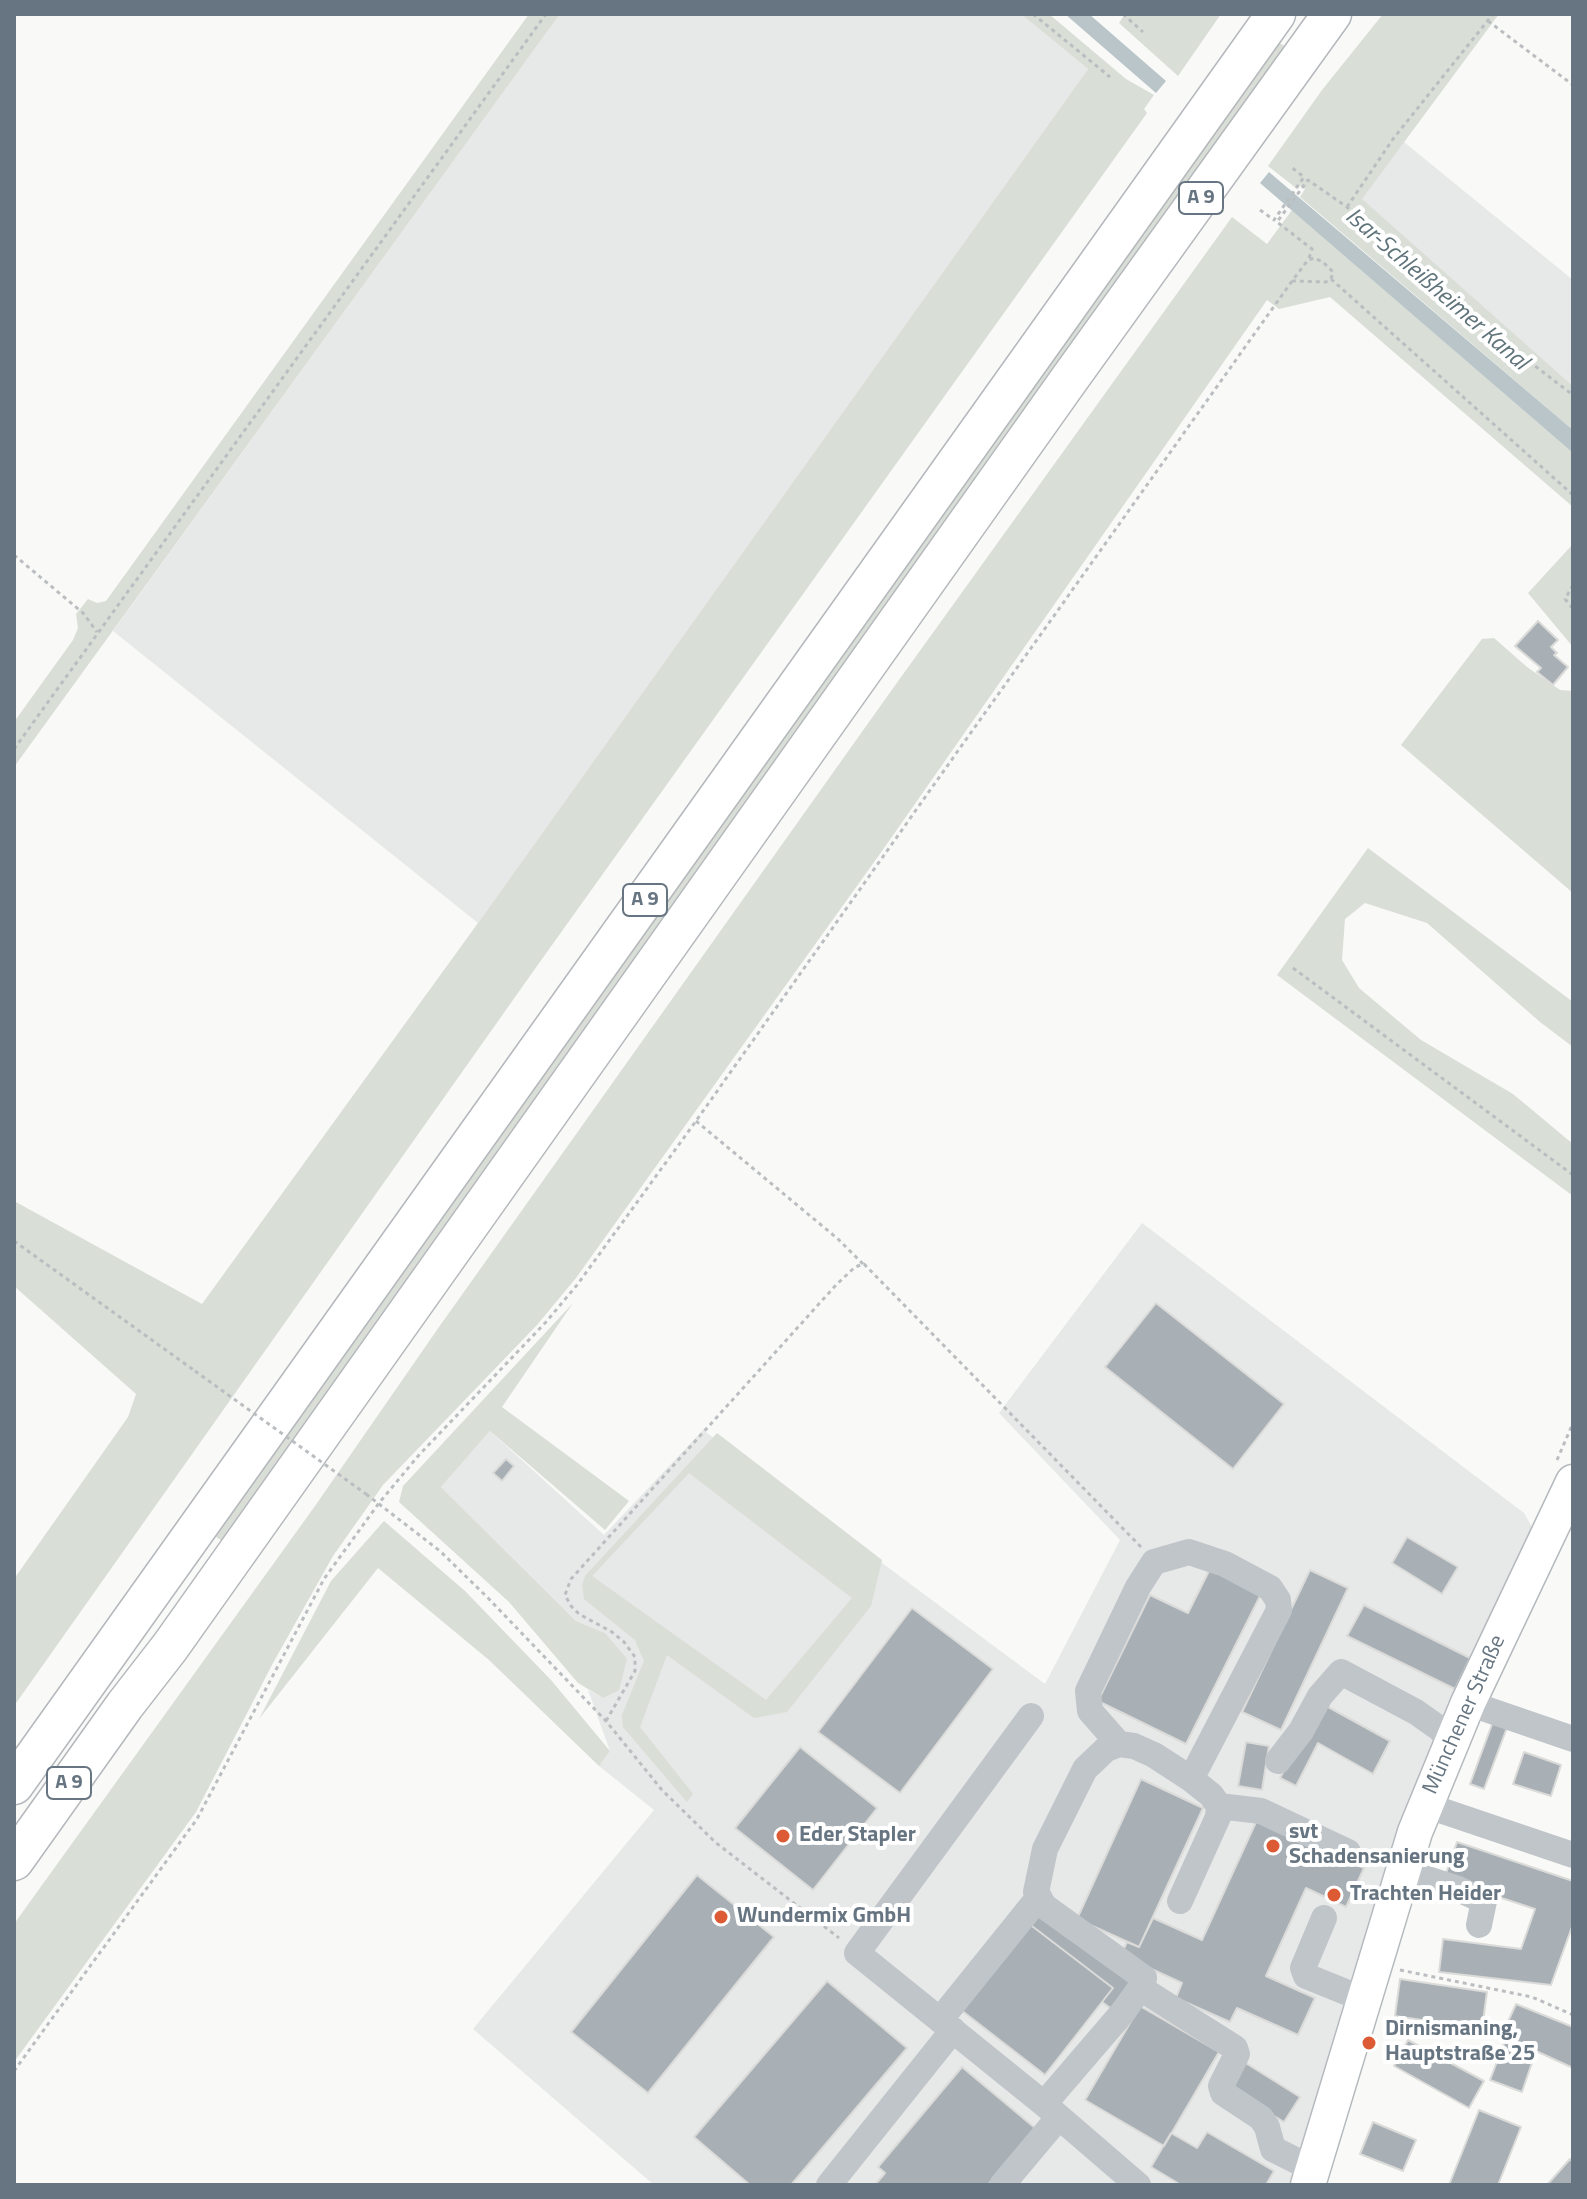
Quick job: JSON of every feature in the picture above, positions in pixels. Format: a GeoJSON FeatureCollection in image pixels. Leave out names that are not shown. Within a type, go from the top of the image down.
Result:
{"type":"FeatureCollection","features":[{"type":"Feature","properties":{"kind":"highway","name":"A 9"},"geometry":{"type":"LineString","coordinates":[[14,1785],[1276,14]]}},
{"type":"Feature","properties":{"kind":"highway","name":"A 9"},"geometry":{"type":"LineString","coordinates":[[14,1861],[170,1647],[1332,14]]}},
{"type":"Feature","properties":{"kind":"main road","name":"Münchener Straße"},"geometry":{"type":"LineString","coordinates":[[1310,2177],[1373,1964],[1425,1805],[1468,1703],[1573,1482]]}},
{"type":"Feature","properties":{"kind":"street"},"geometry":{"type":"LineString","coordinates":[[1119,1744],[1090,1711],[1088,1691],[1138,1587],[1148,1555],[1189,1552],[1225,1564],[1270,1588],[1278,1600],[1279,1610],[1191,1779]]}},
{"type":"Feature","properties":{"kind":"street"},"geometry":{"type":"LineString","coordinates":[[1278,1761],[1301,1731],[1320,1696],[1341,1672],[1416,1712],[1440,1729],[1451,1743]]}},
{"type":"Feature","properties":{"kind":"street"},"geometry":{"type":"LineString","coordinates":[[1468,1703],[1573,1739]]}},
{"type":"Feature","properties":{"kind":"street"},"geometry":{"type":"LineString","coordinates":[[1031,1716],[857,1953],[1052,2110],[1138,2185]]}},
{"type":"Feature","properties":{"kind":"street"},"geometry":{"type":"LineString","coordinates":[[1002,2185],[1144,1978],[1065,1923],[1044,1906],[1036,1892],[1045,1849],[1085,1769],[1106,1749],[1119,1744],[1134,1746],[1154,1755],[1191,1779],[1219,1806],[1218,1817],[1180,1901]]}},
{"type":"Feature","properties":{"kind":"street"},"geometry":{"type":"LineString","coordinates":[[1425,1805],[1573,1855]]}},
{"type":"Feature","properties":{"kind":"street"},"geometry":{"type":"LineString","coordinates":[[1219,1806],[1261,1811],[1348,1852]]}},
{"type":"Feature","properties":{"kind":"street"},"geometry":{"type":"LineString","coordinates":[[1402,1871],[1484,1901],[1479,1925]]}},
{"type":"Feature","properties":{"kind":"street"},"geometry":{"type":"LineString","coordinates":[[829,2185],[1039,1897]]}},
{"type":"Feature","properties":{"kind":"street"},"geometry":{"type":"LineString","coordinates":[[1324,1918],[1303,1968],[1306,1976],[1363,1999]]}},
{"type":"Feature","properties":{"kind":"street"},"geometry":{"type":"LineString","coordinates":[[1140,1988],[1235,2048],[1237,2054],[1221,2086],[1223,2093],[1261,2118],[1273,2149],[1310,2177]]}},
{"type":"Feature","properties":{"kind":"path"},"geometry":{"type":"LineString","coordinates":[[14,749],[546,14]]}},
{"type":"Feature","properties":{"kind":"path"},"geometry":{"type":"LineString","coordinates":[[1033,14],[1110,77]]}},
{"type":"Feature","properties":{"kind":"path"},"geometry":{"type":"LineString","coordinates":[[1123,14],[1143,32]]}},
{"type":"Feature","properties":{"kind":"path"},"geometry":{"type":"LineString","coordinates":[[1347,207],[1393,139],[1493,14]]}},
{"type":"Feature","properties":{"kind":"path"},"geometry":{"type":"LineString","coordinates":[[1488,21],[1573,85]]}},
{"type":"Feature","properties":{"kind":"path"},"geometry":{"type":"LineString","coordinates":[[1291,167],[1347,207],[1480,324],[1573,395]]}},
{"type":"Feature","properties":{"kind":"path"},"geometry":{"type":"LineString","coordinates":[[1260,210],[1274,220],[1305,179]]}},
{"type":"Feature","properties":{"kind":"path"},"geometry":{"type":"LineString","coordinates":[[14,2071],[197,1819],[324,1579],[379,1503],[419,1455],[546,1322],[577,1285],[1308,260],[1312,249],[1277,222],[1305,179]]}},
{"type":"Feature","properties":{"kind":"path"},"geometry":{"type":"LineString","coordinates":[[1292,281],[1326,282],[1331,279],[1333,272],[1323,262],[1314,258],[1308,260]]}},
{"type":"Feature","properties":{"kind":"path"},"geometry":{"type":"LineString","coordinates":[[1331,279],[1573,495]]}},
{"type":"Feature","properties":{"kind":"path"},"geometry":{"type":"LineString","coordinates":[[14,555],[83,613],[97,632]]}},
{"type":"Feature","properties":{"kind":"path"},"geometry":{"type":"LineString","coordinates":[[1573,585],[1565,599],[1573,609]]}},
{"type":"Feature","properties":{"kind":"path"},"geometry":{"type":"LineString","coordinates":[[1293,968],[1573,1175]]}},
{"type":"Feature","properties":{"kind":"path"},"geometry":{"type":"LineString","coordinates":[[696,1121],[838,1239],[1148,1555]]}},
{"type":"Feature","properties":{"kind":"path"},"geometry":{"type":"LineString","coordinates":[[14,1241],[379,1503],[440,1551],[606,1721],[662,1790],[715,1842],[857,1953]]}},
{"type":"Feature","properties":{"kind":"path"},"geometry":{"type":"LineString","coordinates":[[606,1721],[635,1671],[635,1657],[612,1632],[579,1614],[571,1606],[565,1595],[571,1579],[836,1285],[855,1267],[864,1264]]}},
{"type":"Feature","properties":{"kind":"path"},"geometry":{"type":"LineString","coordinates":[[1373,1964],[1532,1997],[1573,2015]]}},
{"type":"Feature","properties":{"kind":"shaded area"},"geometry":{"type":"Polygon","coordinates":[[[529,14],[560,14],[14,767],[14,722],[73,640],[78,628],[76,614],[88,599],[97,603],[106,601],[529,14]]]}},
{"type":"Feature","properties":{"kind":"shaded area"},"geometry":{"type":"Polygon","coordinates":[[[560,14],[1021,14],[1088,69],[478,923],[113,631],[560,14]]]}},
{"type":"Feature","properties":{"kind":"shaded area"},"geometry":{"type":"Polygon","coordinates":[[[1021,14],[1049,14],[1126,79],[1154,95],[1144,109],[1147,113],[537,966],[14,1706],[14,1579],[128,1417],[136,1394],[14,1286],[14,1201],[202,1304],[1088,69],[1021,14]]]}},
{"type":"Feature","properties":{"kind":"shaded area"},"geometry":{"type":"Polygon","coordinates":[[[1065,14],[1089,14],[1166,81],[1156,93],[1065,14]]]}},
{"type":"Feature","properties":{"kind":"shaded area"},"geometry":{"type":"Polygon","coordinates":[[[1125,14],[1221,14],[1178,76],[1119,23],[1125,14]]]}},
{"type":"Feature","properties":{"kind":"shaded area"},"geometry":{"type":"Polygon","coordinates":[[[1383,14],[1499,14],[1362,199],[1573,386],[1573,430],[1300,197],[1305,189],[1299,185],[1296,188],[1268,166],[1322,90],[1383,14]]]}},
{"type":"Feature","properties":{"kind":"shaded area"},"geometry":{"type":"Polygon","coordinates":[[[1277,41],[1287,48],[223,1542],[211,1533],[1277,41]]]}},
{"type":"Feature","properties":{"kind":"shaded area"},"geometry":{"type":"Polygon","coordinates":[[[1404,142],[1573,280],[1573,386],[1361,199],[1404,142]]]}},
{"type":"Feature","properties":{"kind":"shaded area"},"geometry":{"type":"Polygon","coordinates":[[[1269,172],[1573,430],[1573,453],[1260,183],[1269,172]]]}},
{"type":"Feature","properties":{"kind":"shaded area"},"geometry":{"type":"Polygon","coordinates":[[[1292,210],[1573,453],[1573,507],[1330,297],[1279,309],[1267,300],[882,851],[576,1278],[537,1325],[383,1485],[333,1556],[273,1663],[196,1812],[14,2062],[14,1924],[1232,217],[1267,244],[1292,210]]]}},
{"type":"Feature","properties":{"kind":"shaded area"},"geometry":{"type":"Polygon","coordinates":[[[1573,544],[1573,647],[1528,593],[1573,544]]]}},
{"type":"Feature","properties":{"kind":"shaded area"},"geometry":{"type":"Polygon","coordinates":[[[1494,638],[1560,690],[1573,691],[1573,893],[1401,745],[1482,639],[1494,638]]]}},
{"type":"Feature","properties":{"kind":"shaded area"},"geometry":{"type":"Polygon","coordinates":[[[1368,848],[1573,1002],[1573,1047],[1427,923],[1365,903],[1345,919],[1342,960],[1359,988],[1421,1040],[1513,1094],[1573,1144],[1573,1196],[1277,975],[1368,848]]]}},
{"type":"Feature","properties":{"kind":"shaded area"},"geometry":{"type":"Polygon","coordinates":[[[1142,1223],[1524,1513],[1549,1557],[1485,1694],[1295,2185],[654,2185],[473,2029],[654,1810],[599,1766],[610,1751],[588,1690],[603,1698],[605,1633],[576,1621],[441,1487],[490,1431],[604,1535],[703,1430],[1045,1684],[1120,1540],[999,1413],[1142,1223]]]}},
{"type":"Feature","properties":{"kind":"shaded area"},"geometry":{"type":"Polygon","coordinates":[[[573,1303],[502,1407],[629,1501],[605,1530],[490,1431],[441,1487],[576,1621],[605,1633],[627,1659],[619,1690],[603,1698],[578,1683],[509,1602],[399,1502],[403,1486],[573,1303]]]}},
{"type":"Feature","properties":{"kind":"shaded area"},"geometry":{"type":"Polygon","coordinates":[[[717,1433],[882,1560],[871,1606],[787,1712],[754,1718],[667,1655],[640,1727],[693,1794],[687,1802],[623,1727],[622,1715],[644,1661],[635,1640],[584,1599],[582,1585],[585,1576],[717,1433]],[[689,1473],[592,1576],[766,1700],[852,1598],[689,1473]]]}},
{"type":"Feature","properties":{"kind":"shaded area"},"geometry":{"type":"Polygon","coordinates":[[[384,1521],[465,1591],[551,1680],[610,1751],[599,1766],[489,1660],[378,1568],[259,1719],[331,1581],[384,1521]]]}},
{"type":"Feature","properties":{"kind":"building"},"geometry":{"type":"Polygon","coordinates":[[[1538,621],[1558,640],[1551,647],[1557,653],[1554,655],[1568,667],[1553,685],[1537,672],[1541,668],[1515,646],[1538,621]]]}},
{"type":"Feature","properties":{"kind":"building"},"geometry":{"type":"Polygon","coordinates":[[[1156,1303],[1284,1404],[1233,1469],[1105,1367],[1156,1303]]]}},
{"type":"Feature","properties":{"kind":"building"},"geometry":{"type":"Polygon","coordinates":[[[506,1459],[514,1466],[502,1481],[493,1473],[506,1459]]]}},
{"type":"Feature","properties":{"kind":"building"},"geometry":{"type":"Polygon","coordinates":[[[1407,1537],[1458,1567],[1442,1594],[1392,1563],[1407,1537]]]}},
{"type":"Feature","properties":{"kind":"building"},"geometry":{"type":"Polygon","coordinates":[[[1210,1569],[1261,1594],[1186,1744],[1098,1701],[1150,1595],[1188,1613],[1210,1569]]]}},
{"type":"Feature","properties":{"kind":"building"},"geometry":{"type":"Polygon","coordinates":[[[1310,1570],[1348,1588],[1281,1730],[1242,1712],[1310,1570]]]}},
{"type":"Feature","properties":{"kind":"building"},"geometry":{"type":"Polygon","coordinates":[[[1364,1605],[1470,1658],[1455,1689],[1347,1636],[1364,1605]]]}},
{"type":"Feature","properties":{"kind":"building"},"geometry":{"type":"Polygon","coordinates":[[[912,1608],[993,1669],[900,1793],[818,1732],[912,1608]]]}},
{"type":"Feature","properties":{"kind":"building"},"geometry":{"type":"Polygon","coordinates":[[[1321,1703],[1390,1741],[1373,1774],[1318,1743],[1296,1786],[1280,1778],[1321,1703]]]}},
{"type":"Feature","properties":{"kind":"building"},"geometry":{"type":"Polygon","coordinates":[[[1494,1719],[1508,1725],[1484,1789],[1470,1784],[1494,1719]]]}},
{"type":"Feature","properties":{"kind":"building"},"geometry":{"type":"Polygon","coordinates":[[[1246,1742],[1269,1746],[1262,1790],[1238,1786],[1246,1742]]]}},
{"type":"Feature","properties":{"kind":"building"},"geometry":{"type":"Polygon","coordinates":[[[800,1747],[877,1808],[813,1890],[735,1828],[800,1747]]]}},
{"type":"Feature","properties":{"kind":"building"},"geometry":{"type":"Polygon","coordinates":[[[1524,1752],[1561,1765],[1551,1796],[1513,1784],[1524,1752]]]}},
{"type":"Feature","properties":{"kind":"building"},"geometry":{"type":"Polygon","coordinates":[[[1141,1779],[1203,1808],[1139,1947],[1077,1919],[1141,1779]]]}},
{"type":"Feature","properties":{"kind":"building"},"geometry":{"type":"Polygon","coordinates":[[[1257,1820],[1364,1868],[1346,1907],[1306,1888],[1266,1976],[1315,1998],[1298,2035],[1237,2008],[1230,2022],[1176,1998],[1182,1983],[1121,1955],[1127,1942],[1139,1947],[1153,1918],[1202,1940],[1257,1820]]]}},
{"type":"Feature","properties":{"kind":"building"},"geometry":{"type":"Polygon","coordinates":[[[1457,1842],[1573,1881],[1573,1924],[1551,1985],[1439,1972],[1443,1939],[1521,1949],[1535,1909],[1444,1879],[1457,1842]]]}},
{"type":"Feature","properties":{"kind":"building"},"geometry":{"type":"Polygon","coordinates":[[[697,1875],[774,1937],[648,2093],[571,2032],[697,1875]]]}},
{"type":"Feature","properties":{"kind":"building"},"geometry":{"type":"Polygon","coordinates":[[[1040,1908],[1135,1981],[1113,2010],[1102,2002],[1113,1988],[1028,1923],[1040,1908]]]}},
{"type":"Feature","properties":{"kind":"building"},"geometry":{"type":"Polygon","coordinates":[[[1028,1923],[1113,1988],[1045,2075],[961,2010],[1028,1923]]]}},
{"type":"Feature","properties":{"kind":"building"},"geometry":{"type":"Polygon","coordinates":[[[1400,1979],[1487,1992],[1482,2029],[1395,2016],[1400,1979]]]}},
{"type":"Feature","properties":{"kind":"building"},"geometry":{"type":"Polygon","coordinates":[[[827,1981],[907,2048],[791,2185],[750,2185],[694,2137],[827,1981]]]}},
{"type":"Feature","properties":{"kind":"building"},"geometry":{"type":"Polygon","coordinates":[[[1516,2004],[1573,2027],[1573,2068],[1536,2051],[1522,2092],[1490,2080],[1506,2038],[1502,2035],[1516,2004]]]}},
{"type":"Feature","properties":{"kind":"building"},"geometry":{"type":"Polygon","coordinates":[[[1140,2006],[1219,2052],[1164,2146],[1085,2100],[1140,2006]]]}},
{"type":"Feature","properties":{"kind":"building"},"geometry":{"type":"Polygon","coordinates":[[[1408,2040],[1484,2081],[1469,2108],[1394,2066],[1408,2040]]]}},
{"type":"Feature","properties":{"kind":"building"},"geometry":{"type":"Polygon","coordinates":[[[1244,2062],[1300,2097],[1284,2122],[1228,2088],[1244,2062]]]}},
{"type":"Feature","properties":{"kind":"building"},"geometry":{"type":"Polygon","coordinates":[[[962,2067],[1035,2128],[988,2185],[875,2185],[885,2173],[878,2167],[962,2067]]]}},
{"type":"Feature","properties":{"kind":"building"},"geometry":{"type":"Polygon","coordinates":[[[1479,2110],[1521,2127],[1498,2185],[1449,2185],[1479,2110]]]}},
{"type":"Feature","properties":{"kind":"building"},"geometry":{"type":"Polygon","coordinates":[[[1373,2122],[1416,2140],[1403,2171],[1360,2154],[1373,2122]]]}},
{"type":"Feature","properties":{"kind":"building"},"geometry":{"type":"Polygon","coordinates":[[[1207,2132],[1274,2171],[1266,2185],[1181,2185],[1151,2167],[1171,2133],[1197,2148],[1207,2132]]]}},
{"type":"Feature","properties":{"kind":"building"},"geometry":{"type":"Polygon","coordinates":[[[1570,2159],[1573,2162],[1573,2185],[1547,2185],[1570,2159]]]}},
{"type":"Feature","properties":{"kind":"place","name":"Eder Stapler"},"geometry":{"type":"Point","coordinates":[783,1836]}},
{"type":"Feature","properties":{"kind":"place","name":"svt Schadensanierung"},"geometry":{"type":"Point","coordinates":[1273,1846]}},
{"type":"Feature","properties":{"kind":"place","name":"Trachten Heider"},"geometry":{"type":"Point","coordinates":[1334,1895]}},
{"type":"Feature","properties":{"kind":"place","name":"Wundermix GmbH"},"geometry":{"type":"Point","coordinates":[721,1917]}},
{"type":"Feature","properties":{"kind":"place","name":"Dirnismaning, Hauptstraße 25"},"geometry":{"type":"Point","coordinates":[1369,2043]}},
{"type":"Feature","properties":{"kind":"water label","name":"Isar-Schleißheimer Kanal"},"geometry":{"type":"Point","coordinates":[1436,290]}}]}
